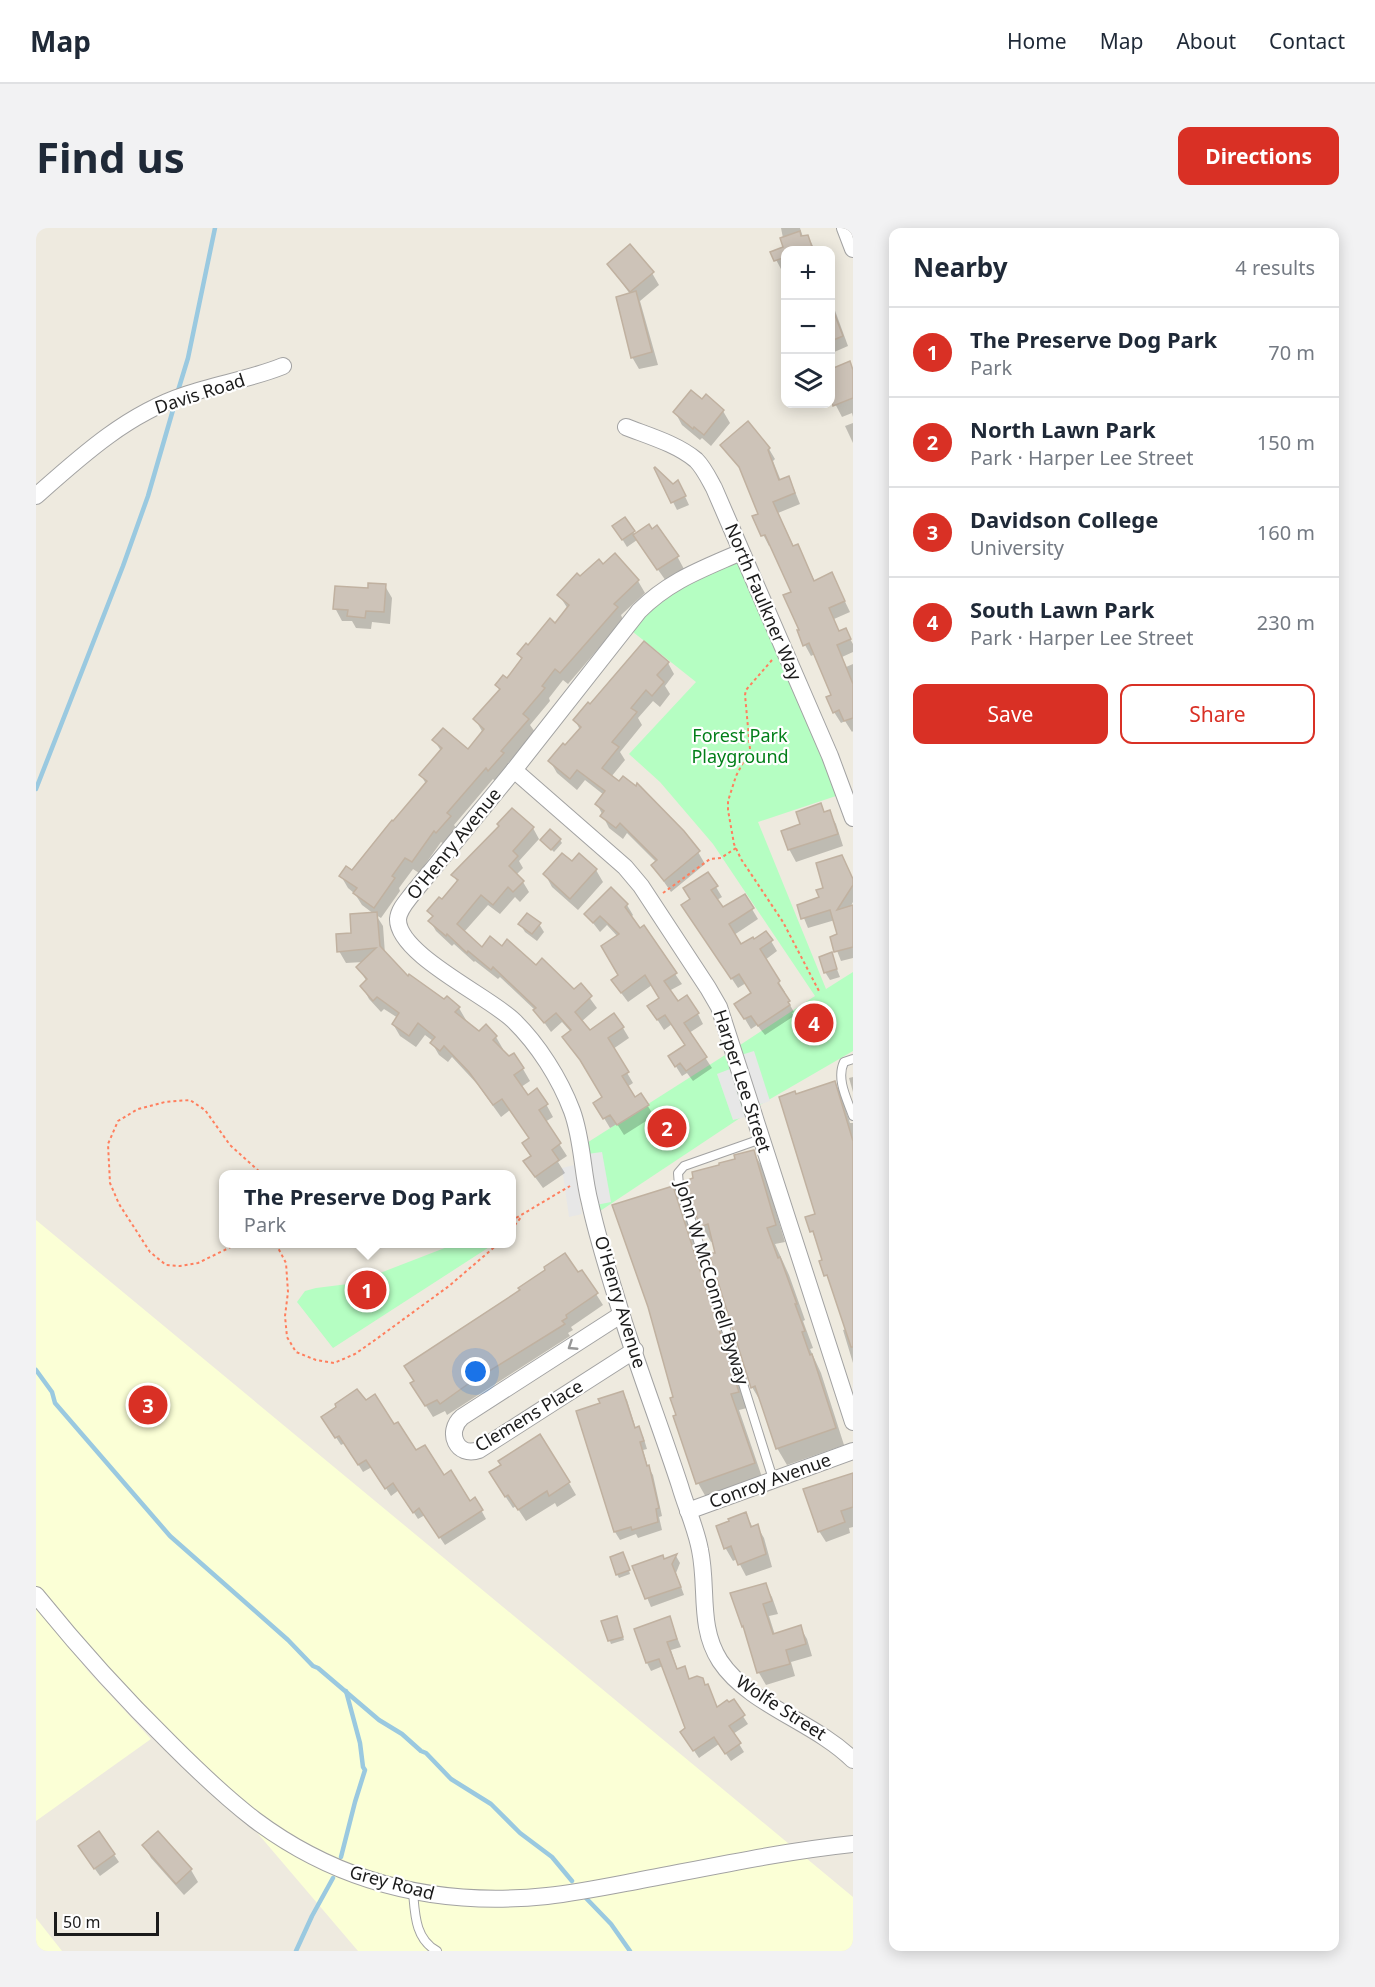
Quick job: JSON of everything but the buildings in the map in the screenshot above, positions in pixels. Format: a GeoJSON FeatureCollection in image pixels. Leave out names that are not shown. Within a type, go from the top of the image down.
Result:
{"type":"FeatureCollection","features":[{"type":"Feature","properties":{"kind":"street"},"geometry":{"type":"LineString","coordinates":[[845,228],[853,249]]}},
{"type":"Feature","properties":{"kind":"street","name":"Davis Road"},"geometry":{"type":"LineString","coordinates":[[36,496],[119,427],[145,412],[183,396],[262,375],[282,366]]}},
{"type":"Feature","properties":{"kind":"street","name":"North Faulkner Way"},"geometry":{"type":"LineString","coordinates":[[626,427],[679,448],[697,461],[714,488],[830,756],[852,814]]}},
{"type":"Feature","properties":{"kind":"street","name":"O'Henry Avenue"},"geometry":{"type":"LineString","coordinates":[[688,1510],[621,1314],[589,1201],[578,1131],[556,1077],[514,1020],[493,1003],[449,977],[413,948],[402,933],[398,921],[401,910],[413,893],[514,770],[639,611],[681,578],[741,552]]}},
{"type":"Feature","properties":{"kind":"street","name":"Harper Lee Street"},"geometry":{"type":"LineString","coordinates":[[514,770],[625,867],[651,901],[719,1007],[853,1422]]}},
{"type":"Feature","properties":{"kind":"street","name":"Clemens Place"},"geometry":{"type":"LineString","coordinates":[[621,1314],[462,1417],[455,1423],[454,1438],[465,1450],[472,1452],[479,1450],[635,1350]]}},
{"type":"Feature","properties":{"kind":"street","name":"Conroy Avenue"},"geometry":{"type":"LineString","coordinates":[[688,1510],[853,1452]]}},
{"type":"Feature","properties":{"kind":"street","name":"Wolfe Street"},"geometry":{"type":"LineString","coordinates":[[688,1510],[700,1549],[707,1632],[720,1661],[729,1674],[751,1692],[831,1741],[853,1760]]}},
{"type":"Feature","properties":{"kind":"street","name":"Grey Road"},"geometry":{"type":"LineString","coordinates":[[36,1595],[82,1650],[142,1715],[209,1782],[254,1819],[283,1839],[319,1859],[363,1878],[413,1892],[456,1899],[493,1900],[546,1896],[853,1844]]}},
{"type":"Feature","properties":{"kind":"lane"},"geometry":{"type":"LineString","coordinates":[[853,1059],[844,1062],[840,1071],[841,1081],[853,1116]]}},
{"type":"Feature","properties":{"kind":"lane","name":"John W McConnell Byway"},"geometry":{"type":"LineString","coordinates":[[762,1139],[684,1166],[678,1173],[679,1186],[773,1479]]}},
{"type":"Feature","properties":{"kind":"lane"},"geometry":{"type":"LineString","coordinates":[[413,1892],[418,1932],[437,1951]]}},
{"type":"Feature","properties":{"kind":"path"},"geometry":{"type":"LineString","coordinates":[[783,649],[749,685],[745,695],[750,749],[731,789],[728,810],[735,848],[783,922],[820,993]]}},
{"type":"Feature","properties":{"kind":"path"},"geometry":{"type":"LineString","coordinates":[[651,901],[710,859],[721,858],[735,848]]}},
{"type":"Feature","properties":{"kind":"path"},"geometry":{"type":"LineString","coordinates":[[229,1248],[198,1263],[180,1266],[166,1265],[150,1252],[119,1204],[110,1183],[108,1144],[118,1121],[138,1109],[165,1102],[190,1100],[205,1110],[231,1145],[258,1170]]}},
{"type":"Feature","properties":{"kind":"path"},"geometry":{"type":"LineString","coordinates":[[516,1218],[585,1176]]}},
{"type":"Feature","properties":{"kind":"path"},"geometry":{"type":"LineString","coordinates":[[516,1224],[524,1214]]}},
{"type":"Feature","properties":{"kind":"path"},"geometry":{"type":"LineString","coordinates":[[278,1248],[286,1263],[287,1337],[296,1352],[316,1360],[334,1363],[355,1354],[375,1340],[449,1286],[493,1248]]}},
{"type":"Feature","properties":{"kind":"shaded area"},"geometry":{"type":"Polygon","coordinates":[[[754,1051],[770,1101],[758,1105],[741,1055],[754,1051]]]}},
{"type":"Feature","properties":{"kind":"shaded area"},"geometry":{"type":"Polygon","coordinates":[[[730,1069],[745,1117],[733,1120],[717,1074],[730,1069]]]}},
{"type":"Feature","properties":{"kind":"shaded area"},"geometry":{"type":"Polygon","coordinates":[[[602,1152],[611,1202],[596,1205],[587,1154],[602,1152]]]}},
{"type":"Feature","properties":{"kind":"shaded area"},"geometry":{"type":"Polygon","coordinates":[[[574,1165],[582,1214],[569,1217],[562,1168],[574,1165]]]}},
{"type":"Feature","properties":{"kind":"shaded area"},"geometry":{"type":"Polygon","coordinates":[[[36,1220],[853,1897],[853,1951],[358,1951],[207,1774],[36,1589],[36,1220]]]}},
{"type":"Feature","properties":{"kind":"shaded area"},"geometry":{"type":"Polygon","coordinates":[[[36,1605],[88,1671],[151,1739],[36,1821],[36,1605]]]}},
{"type":"Feature","properties":{"kind":"shaded area"},"geometry":{"type":"Polygon","coordinates":[[[36,1918],[62,1951],[36,1951],[36,1918]]]}},
{"type":"Feature","properties":{"kind":"green space","name":"Forest Park Playground"},"geometry":{"type":"Polygon","coordinates":[[[741,554],[842,794],[758,822],[826,989],[853,972],[853,1051],[753,1109],[734,1049],[815,996],[713,844],[660,782],[629,754],[696,682],[628,628],[640,612],[741,554]]]}},
{"type":"Feature","properties":{"kind":"green space"},"geometry":{"type":"Polygon","coordinates":[[[733,1050],[752,1110],[594,1215],[582,1146],[733,1050]]]}},
{"type":"Feature","properties":{"kind":"green space"},"geometry":{"type":"Polygon","coordinates":[[[445,1248],[488,1248],[333,1348],[297,1302],[305,1291],[364,1282],[380,1273],[445,1248]]]}},
{"type":"Feature","properties":{"kind":"waterway"},"geometry":{"type":"LineString","coordinates":[[177,394],[188,358],[215,228]]}},
{"type":"Feature","properties":{"kind":"waterway"},"geometry":{"type":"LineString","coordinates":[[36,789],[123,566],[148,496],[175,403]]}},
{"type":"Feature","properties":{"kind":"waterway"},"geometry":{"type":"LineString","coordinates":[[36,1370],[52,1392],[55,1403],[170,1536],[288,1640],[313,1666],[379,1720],[426,1753],[451,1779],[491,1804],[520,1833],[552,1857],[572,1881]]}},
{"type":"Feature","properties":{"kind":"waterway"},"geometry":{"type":"LineString","coordinates":[[341,1857],[365,1770],[346,1691]]}},
{"type":"Feature","properties":{"kind":"waterway"},"geometry":{"type":"LineString","coordinates":[[296,1951],[333,1878]]}},
{"type":"Feature","properties":{"kind":"waterway"},"geometry":{"type":"LineString","coordinates":[[584,1896],[611,1924],[630,1951]]}},
{"type":"Feature","properties":{"kind":"place","name":"South Lawn Park"},"geometry":{"type":"Point","coordinates":[814,1023]}},
{"type":"Feature","properties":{"kind":"place","name":"North Lawn Park"},"geometry":{"type":"Point","coordinates":[667,1128]}},
{"type":"Feature","properties":{"kind":"place","name":"The Preserve Dog Park"},"geometry":{"type":"Point","coordinates":[367,1290]}},
{"type":"Feature","properties":{"kind":"place","name":"Davidson College"},"geometry":{"type":"Point","coordinates":[148,1405]}}]}
